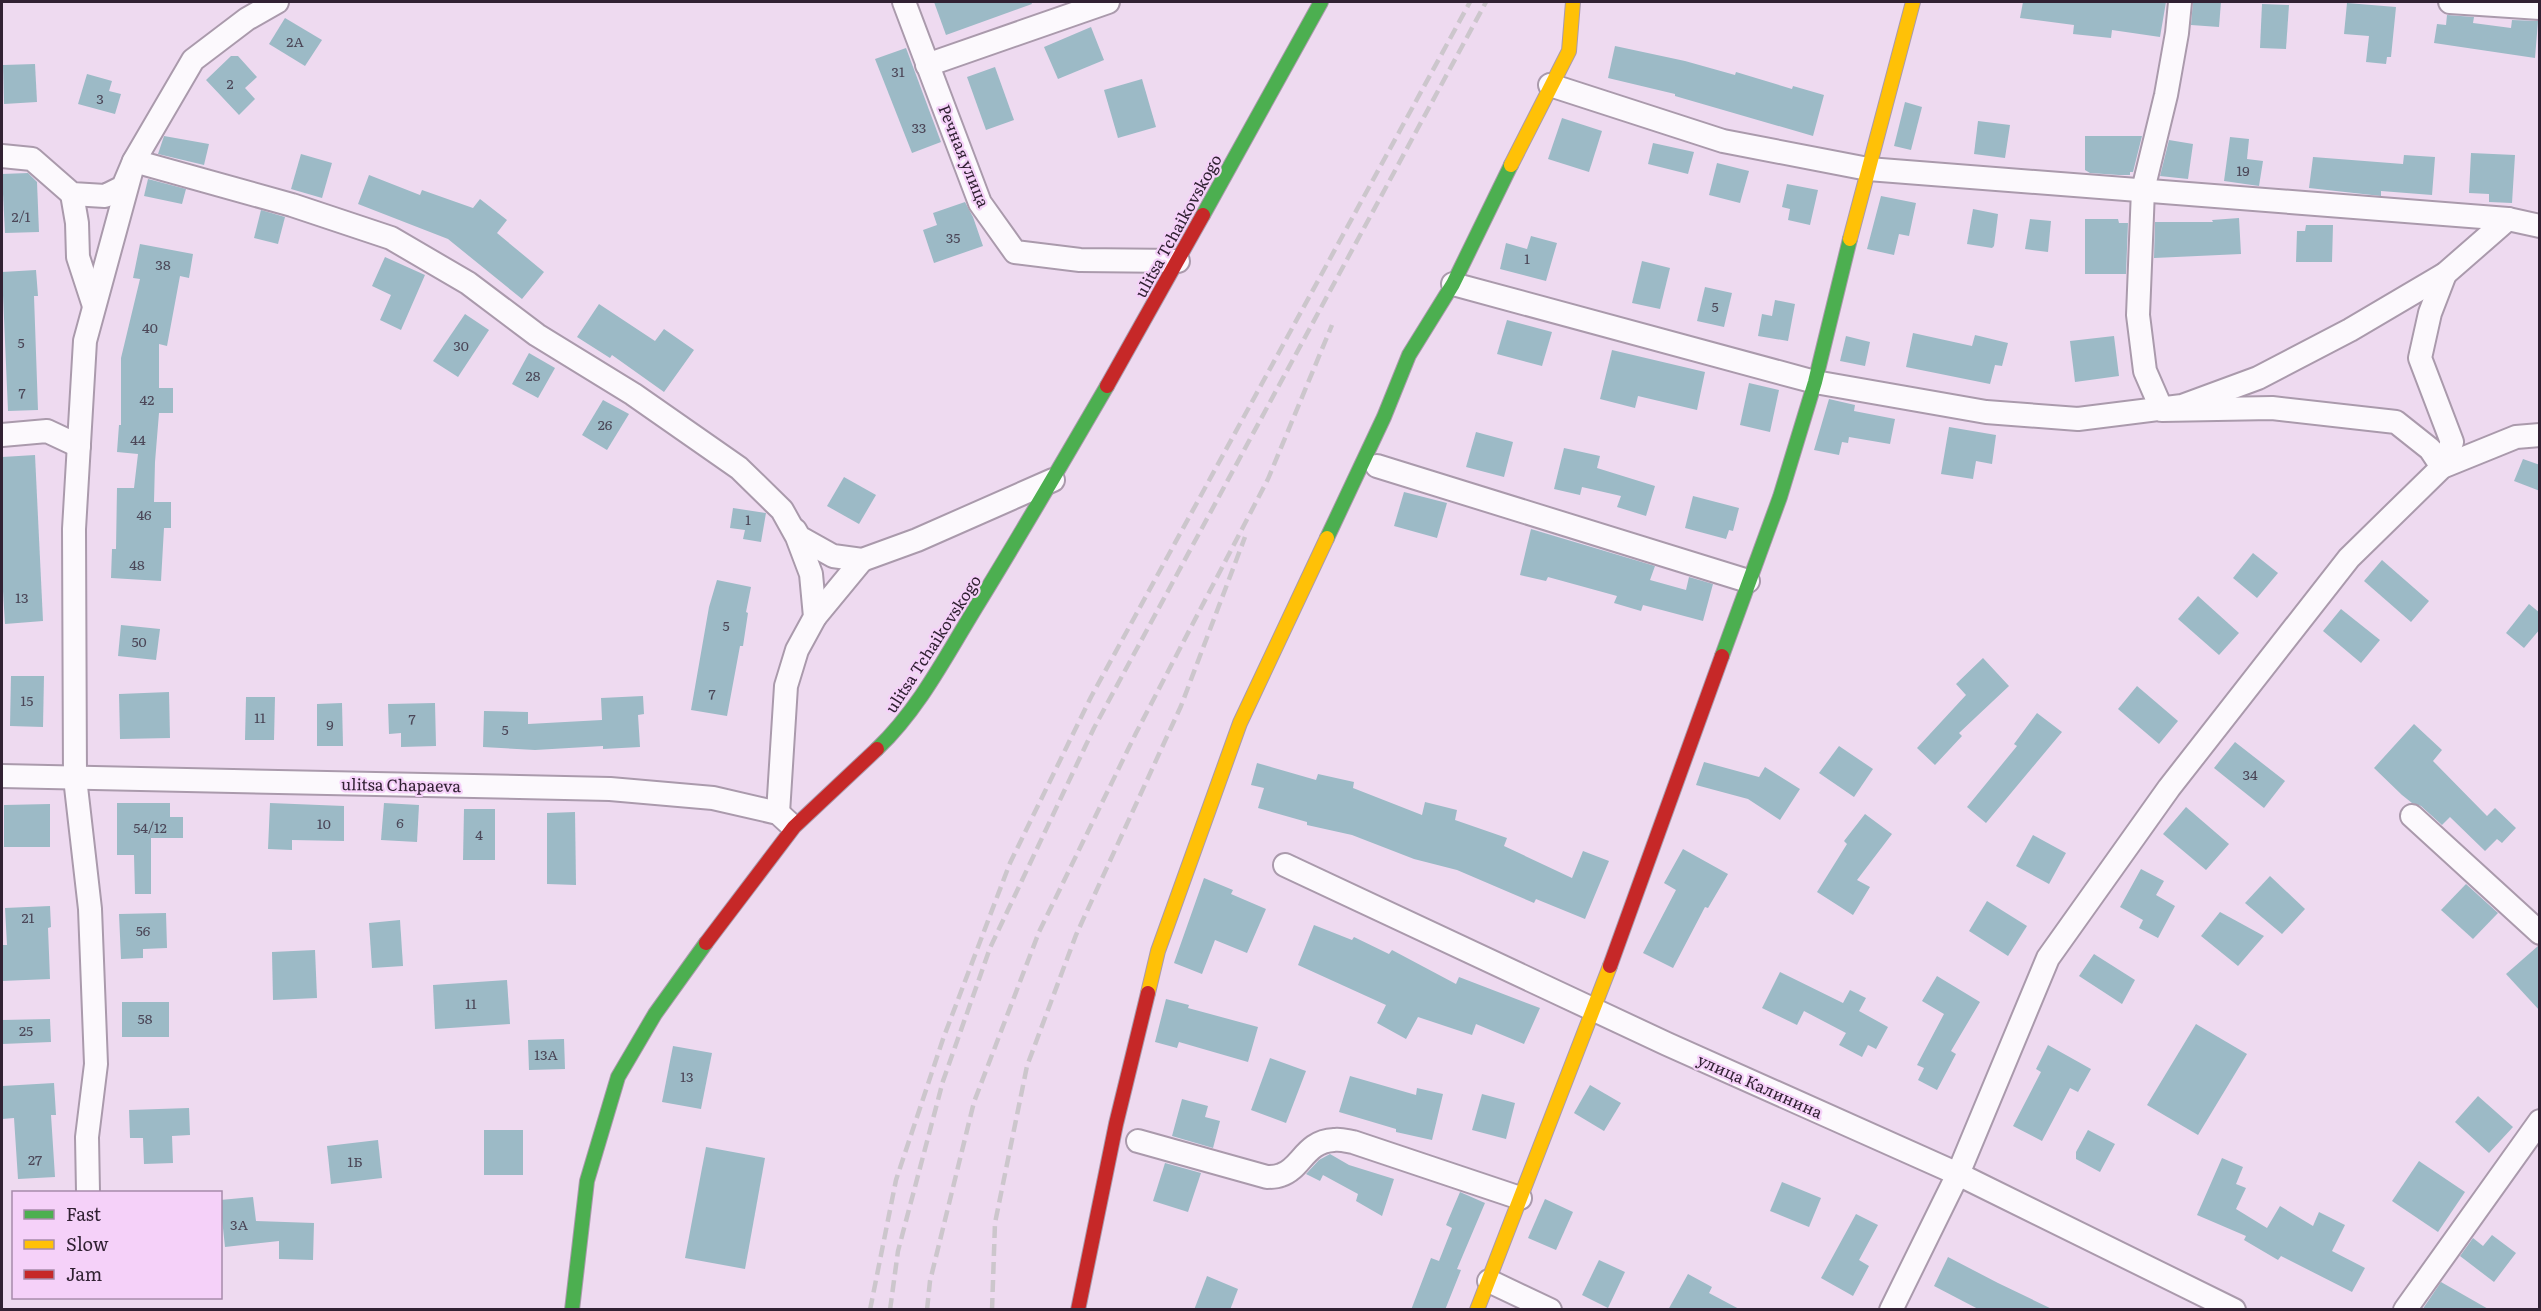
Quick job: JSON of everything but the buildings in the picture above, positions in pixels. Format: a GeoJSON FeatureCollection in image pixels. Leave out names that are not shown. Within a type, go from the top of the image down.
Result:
{"type":"FeatureCollection","features":[{"type":"Feature","properties":{"kind":"street"},"geometry":{"type":"LineString","coordinates":[[2,156],[32,159],[72,194],[105,196],[123,187],[134,161],[193,60],[247,19],[277,2]]}},
{"type":"Feature","properties":{"kind":"street","name":"Речная улица"},"geometry":{"type":"LineString","coordinates":[[904,2],[980,203],[1015,252],[1080,260],[1178,261]]}},
{"type":"Feature","properties":{"kind":"street"},"geometry":{"type":"LineString","coordinates":[[927,65],[1108,2]]}},
{"type":"Feature","properties":{"kind":"street","name":"ulitsa Tchaikovskogo"},"geometry":{"type":"LineString","coordinates":[[572,1310],[573,1284],[587,1181],[618,1077],[655,1014],[746,888],[786,820],[895,732],[925,693],[1053,480],[1178,261],[1321,2]]}},
{"type":"Feature","properties":{"kind":"street"},"geometry":{"type":"LineString","coordinates":[[1078,1310],[1116,1124],[1158,951],[1240,723],[1384,417],[1409,355],[1453,284],[1550,85],[1569,51],[1573,2]]}},
{"type":"Feature","properties":{"kind":"street"},"geometry":{"type":"LineString","coordinates":[[1477,1310],[1594,1010],[1780,497],[1815,382],[1912,2]]}},
{"type":"Feature","properties":{"kind":"street"},"geometry":{"type":"LineString","coordinates":[[2162,410],[2145,371],[2138,315],[2143,190],[2166,94],[2180,2]]}},
{"type":"Feature","properties":{"kind":"street"},"geometry":{"type":"LineString","coordinates":[[2450,2],[2540,8]]}},
{"type":"Feature","properties":{"kind":"street"},"geometry":{"type":"LineString","coordinates":[[1550,85],[1723,141],[1868,169],[2508,219],[2540,226]]}},
{"type":"Feature","properties":{"kind":"street"},"geometry":{"type":"LineString","coordinates":[[88,1191],[87,1137],[96,1064],[90,909],[75,778],[74,529],[85,341],[134,161]]}},
{"type":"Feature","properties":{"kind":"street"},"geometry":{"type":"LineString","coordinates":[[134,161],[292,205],[391,238],[468,283],[537,335],[633,394],[739,468],[782,510],[800,537],[833,556],[862,560],[917,540],[1053,480]]}},
{"type":"Feature","properties":{"kind":"street"},"geometry":{"type":"LineString","coordinates":[[72,194],[77,223],[78,257],[94,306]]}},
{"type":"Feature","properties":{"kind":"street"},"geometry":{"type":"LineString","coordinates":[[2162,410],[2182,406],[2258,378],[2350,330],[2445,274],[2508,219]]}},
{"type":"Feature","properties":{"kind":"street"},"geometry":{"type":"LineString","coordinates":[[1892,1310],[1959,1174],[2048,958],[2169,788],[2349,558],[2442,466],[2452,442],[2420,358],[2430,313],[2445,274]]}},
{"type":"Feature","properties":{"kind":"street"},"geometry":{"type":"LineString","coordinates":[[1453,284],[1815,382],[1986,412],[2078,419],[2162,410],[2272,408],[2396,422],[2430,449],[2442,466]]}},
{"type":"Feature","properties":{"kind":"street"},"geometry":{"type":"LineString","coordinates":[[2,435],[47,431],[79,446]]}},
{"type":"Feature","properties":{"kind":"street"},"geometry":{"type":"LineString","coordinates":[[2442,466],[2516,437],[2540,435]]}},
{"type":"Feature","properties":{"kind":"street"},"geometry":{"type":"LineString","coordinates":[[1377,466],[1748,581]]}},
{"type":"Feature","properties":{"kind":"street"},"geometry":{"type":"LineString","coordinates":[[782,510],[797,537],[811,574],[815,617]]}},
{"type":"Feature","properties":{"kind":"street"},"geometry":{"type":"LineString","coordinates":[[786,820],[786,686],[797,650],[815,617],[862,560]]}},
{"type":"Feature","properties":{"kind":"street","name":"ulitsa Chapaeva"},"geometry":{"type":"LineString","coordinates":[[2,776],[610,789],[713,798],[786,820]]}},
{"type":"Feature","properties":{"kind":"street"},"geometry":{"type":"LineString","coordinates":[[2412,816],[2540,933]]}},
{"type":"Feature","properties":{"kind":"street","name":"улица Калинина"},"geometry":{"type":"LineString","coordinates":[[1285,865],[1594,1010],[1959,1174],[2234,1310]]}},
{"type":"Feature","properties":{"kind":"street"},"geometry":{"type":"LineString","coordinates":[[2405,1310],[2540,1121]]}},
{"type":"Feature","properties":{"kind":"street"},"geometry":{"type":"LineString","coordinates":[[1138,1141],[1267,1177],[1282,1175],[1293,1167],[1305,1153],[1318,1144],[1333,1139],[1353,1142],[1520,1198]]}},
{"type":"Feature","properties":{"kind":"street"},"geometry":{"type":"LineString","coordinates":[[1489,1281],[1550,1310]]}},
{"type":"Feature","properties":{"kind":"railway"},"geometry":{"type":"LineString","coordinates":[[870,1310],[896,1180],[943,1039],[1010,863],[1091,697],[1470,2]]}},
{"type":"Feature","properties":{"kind":"railway"},"geometry":{"type":"LineString","coordinates":[[890,1310],[898,1251],[943,1081],[990,948],[1094,728],[1486,2]]}},
{"type":"Feature","properties":{"kind":"railway"},"geometry":{"type":"LineString","coordinates":[[927,1310],[930,1281],[974,1102],[1039,932],[1136,733],[1268,479],[1332,325]]}},
{"type":"Feature","properties":{"kind":"railway"},"geometry":{"type":"LineString","coordinates":[[992,1310],[995,1223],[1027,1066],[1076,935],[1181,706],[1245,537]]}},
{"type":"Feature","properties":{"kind":"traffic: fast"},"geometry":{"type":"LineString","coordinates":[[1203,215],[1321,2]]}},
{"type":"Feature","properties":{"kind":"traffic: fast"},"geometry":{"type":"LineString","coordinates":[[1327,538],[1384,417],[1409,355],[1453,284],[1511,165]]}},
{"type":"Feature","properties":{"kind":"traffic: fast"},"geometry":{"type":"LineString","coordinates":[[1722,656],[1780,497],[1815,382],[1850,239]]}},
{"type":"Feature","properties":{"kind":"traffic: fast"},"geometry":{"type":"LineString","coordinates":[[877,749],[906,717],[931,681],[1107,386]]}},
{"type":"Feature","properties":{"kind":"traffic: fast"},"geometry":{"type":"LineString","coordinates":[[572,1310],[587,1181],[618,1077],[655,1014],[706,943]]}},
{"type":"Feature","properties":{"kind":"traffic: slow"},"geometry":{"type":"LineString","coordinates":[[1511,165],[1569,51],[1573,2]]}},
{"type":"Feature","properties":{"kind":"traffic: slow"},"geometry":{"type":"LineString","coordinates":[[1850,239],[1913,2]]}},
{"type":"Feature","properties":{"kind":"traffic: slow"},"geometry":{"type":"LineString","coordinates":[[1148,993],[1158,951],[1240,723],[1327,538]]}},
{"type":"Feature","properties":{"kind":"traffic: slow"},"geometry":{"type":"LineString","coordinates":[[1477,1310],[1610,966]]}},
{"type":"Feature","properties":{"kind":"traffic: jam"},"geometry":{"type":"LineString","coordinates":[[1107,386],[1203,215]]}},
{"type":"Feature","properties":{"kind":"traffic: jam"},"geometry":{"type":"LineString","coordinates":[[1610,966],[1722,656]]}},
{"type":"Feature","properties":{"kind":"traffic: jam"},"geometry":{"type":"LineString","coordinates":[[706,943],[794,827],[877,749]]}},
{"type":"Feature","properties":{"kind":"traffic: jam"},"geometry":{"type":"LineString","coordinates":[[1078,1310],[1116,1124],[1148,993]]}}]}
